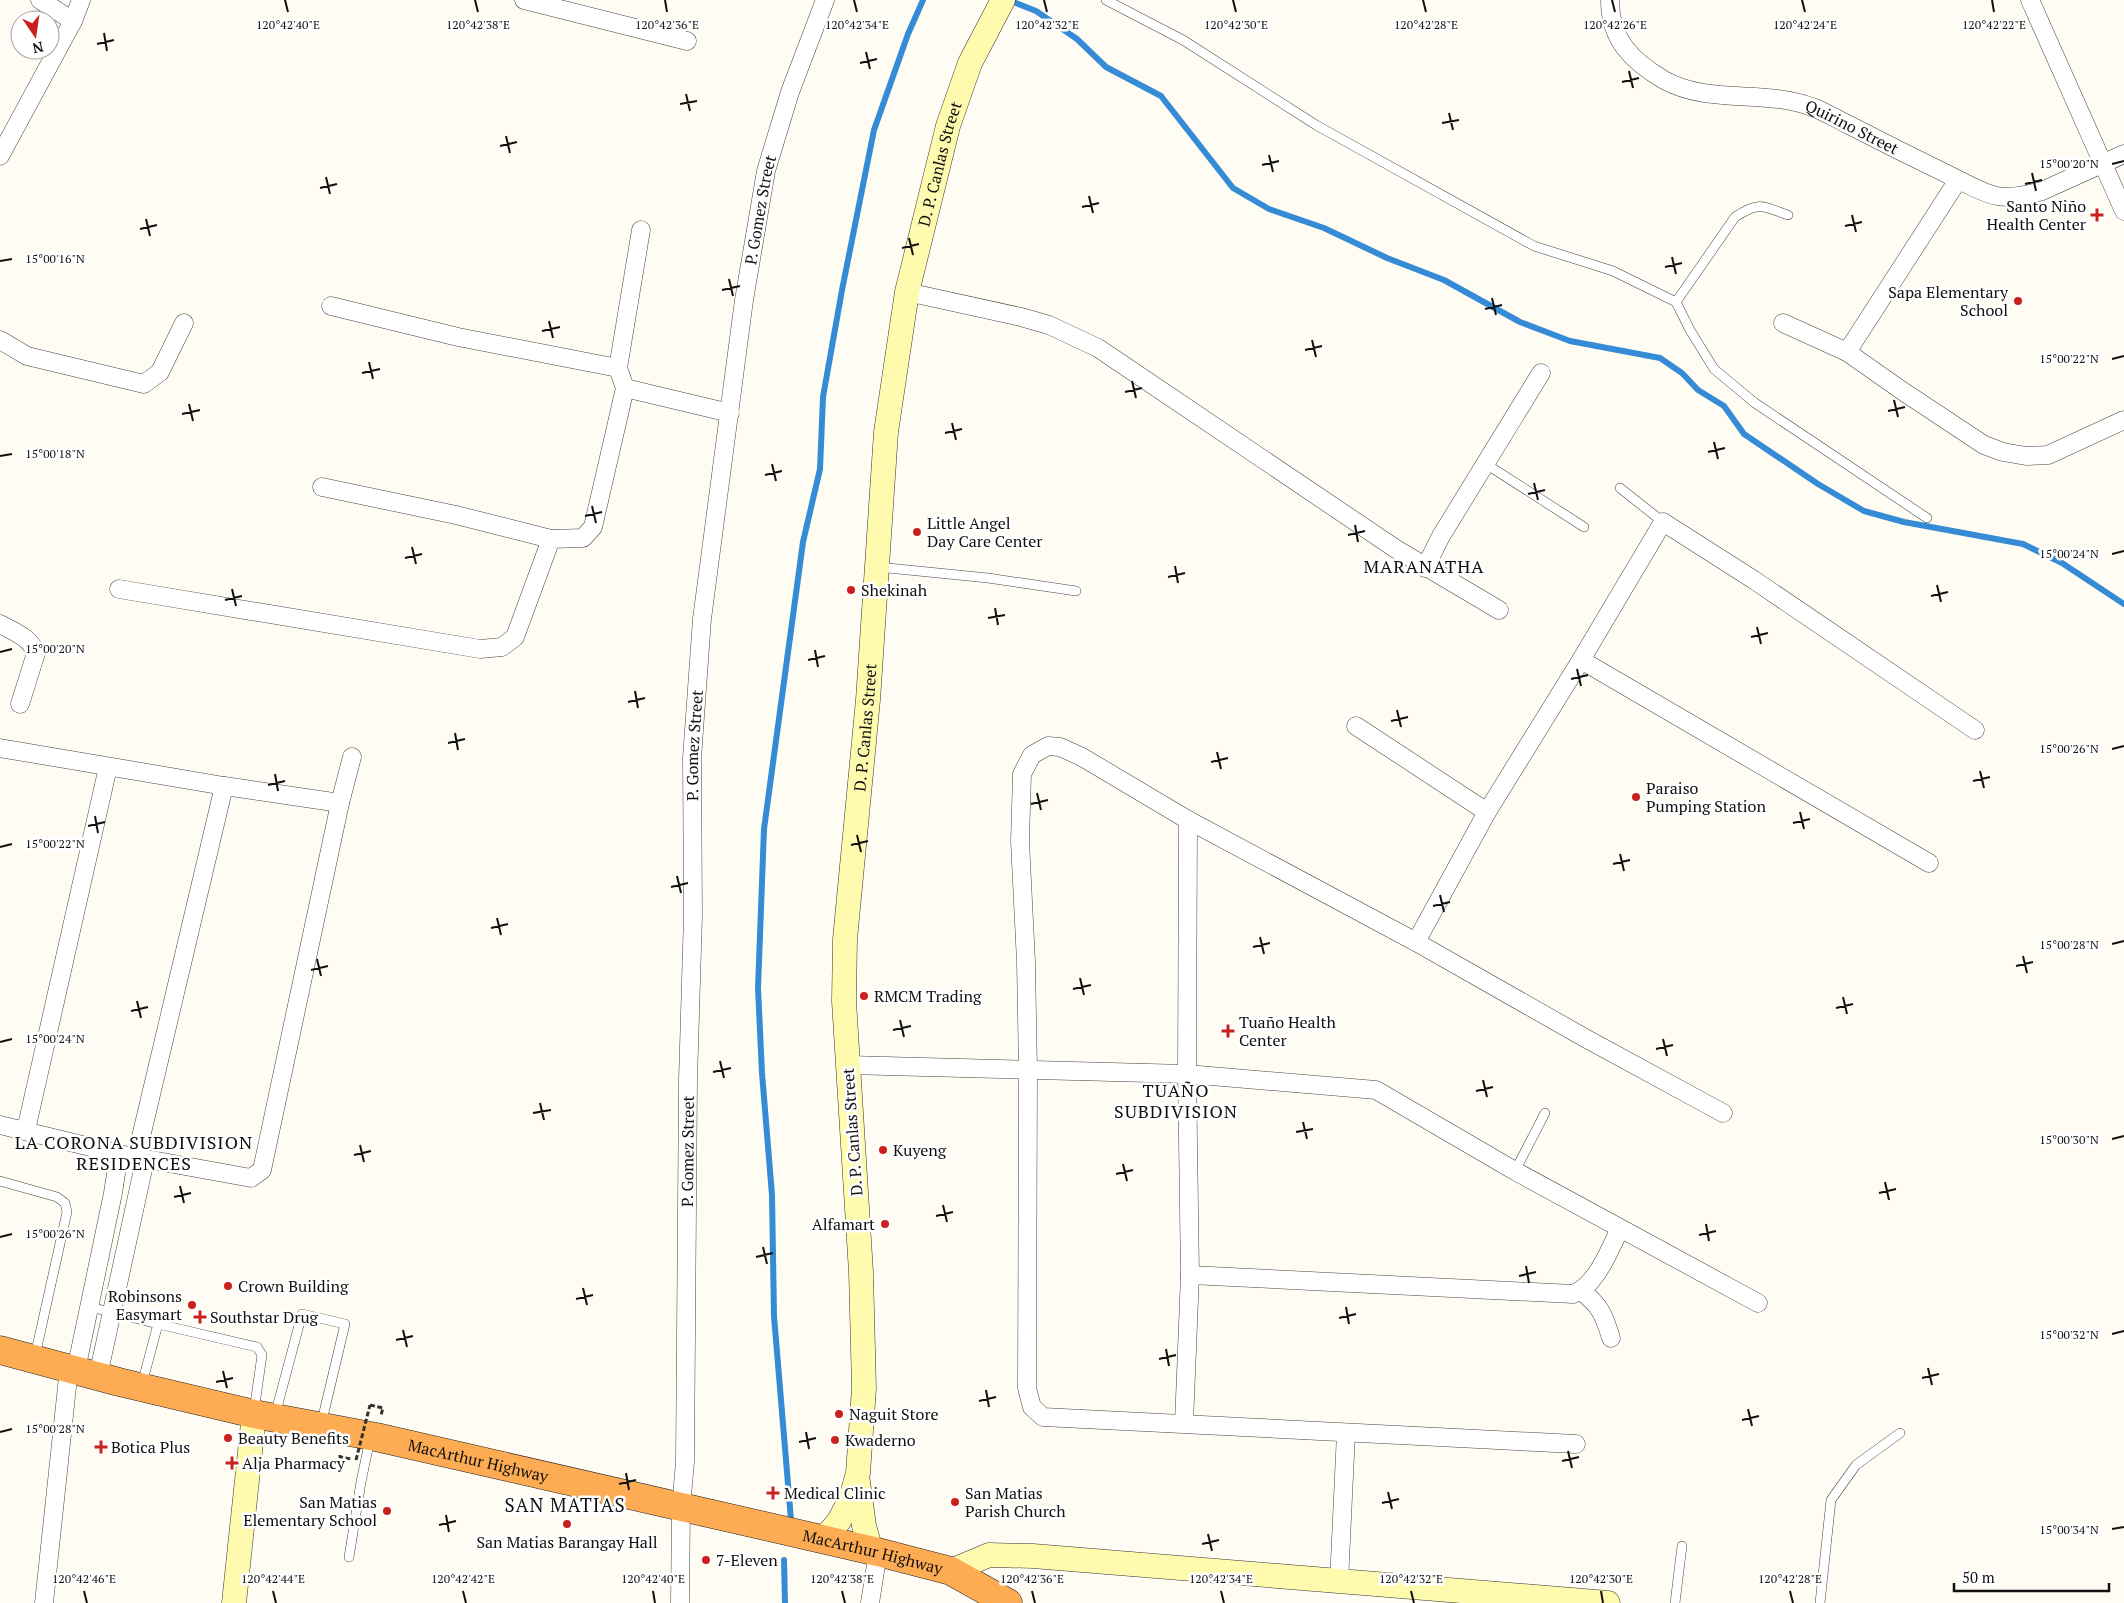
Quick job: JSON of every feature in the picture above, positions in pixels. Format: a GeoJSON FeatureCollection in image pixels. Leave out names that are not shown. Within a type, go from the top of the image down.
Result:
{"type":"FeatureCollection","features":[{"type":"Feature","properties":{"kind":"highway","name":"MacArthur Highway"},"geometry":{"type":"LineString","coordinates":[[0,1350],[141,1387],[264,1416],[371,1436],[874,1551],[951,1571],[1008,1603]]}},
{"type":"Feature","properties":{"kind":"main road","name":"D. P. Canlas Street"},"geometry":{"type":"LineString","coordinates":[[874,1551],[862,1517],[858,1473],[864,1388],[861,1272],[844,1001],[845,939],[868,700],[875,567],[886,432],[907,292],[948,126],[970,63],[1003,0]]}},
{"type":"Feature","properties":{"kind":"main road"},"geometry":{"type":"LineString","coordinates":[[234,1603],[264,1416]]}},
{"type":"Feature","properties":{"kind":"main road","name":"D. P. Canlas Street"},"geometry":{"type":"LineString","coordinates":[[823,1540],[839,1521],[851,1498],[858,1473]]}},
{"type":"Feature","properties":{"kind":"main road"},"geometry":{"type":"LineString","coordinates":[[951,1571],[989,1555],[1043,1557],[1608,1603]]}},
{"type":"Feature","properties":{"kind":"street"},"geometry":{"type":"LineString","coordinates":[[40,0],[73,21]]}},
{"type":"Feature","properties":{"kind":"street"},"geometry":{"type":"LineString","coordinates":[[0,156],[73,21],[81,0]]}},
{"type":"Feature","properties":{"kind":"street"},"geometry":{"type":"LineString","coordinates":[[524,0],[687,41]]}},
{"type":"Feature","properties":{"kind":"street","name":"P. Gomez Street"},"geometry":{"type":"LineString","coordinates":[[680,1603],[681,1507],[685,1462],[688,1080],[694,915],[692,758],[702,619],[744,300],[766,171],[790,92],[825,0]]}},
{"type":"Feature","properties":{"kind":"street","name":"Quirino Street"},"geometry":{"type":"LineString","coordinates":[[1610,0],[1610,10],[1618,40],[1635,59],[1666,81],[1684,89],[1784,99],[1813,107],[1958,180],[1997,196],[2028,195],[2042,191],[2102,162],[2124,154]]}},
{"type":"Feature","properties":{"kind":"street"},"geometry":{"type":"LineString","coordinates":[[2030,0],[2124,211]]}},
{"type":"Feature","properties":{"kind":"street"},"geometry":{"type":"LineString","coordinates":[[1847,352],[1958,180]]}},
{"type":"Feature","properties":{"kind":"street"},"geometry":{"type":"LineString","coordinates":[[322,487],[456,515],[551,539],[583,538],[593,527],[625,388],[618,368],[641,230]]}},
{"type":"Feature","properties":{"kind":"street"},"geometry":{"type":"LineString","coordinates":[[907,292],[1021,317],[1048,325],[1098,348],[1425,568],[1499,610]]}},
{"type":"Feature","properties":{"kind":"street"},"geometry":{"type":"LineString","coordinates":[[331,306],[458,338],[618,368]]}},
{"type":"Feature","properties":{"kind":"street"},"geometry":{"type":"LineString","coordinates":[[1783,323],[1847,352],[1984,445],[2003,452],[2026,456],[2048,455],[2124,420]]}},
{"type":"Feature","properties":{"kind":"street"},"geometry":{"type":"LineString","coordinates":[[0,340],[28,356],[144,384],[160,372],[184,324]]}},
{"type":"Feature","properties":{"kind":"street"},"geometry":{"type":"LineString","coordinates":[[1425,568],[1441,536],[1541,373]]}},
{"type":"Feature","properties":{"kind":"street"},"geometry":{"type":"LineString","coordinates":[[625,388],[730,413]]}},
{"type":"Feature","properties":{"kind":"street"},"geometry":{"type":"LineString","coordinates":[[1416,942],[1487,812],[1663,522],[1762,586],[1975,730]]}},
{"type":"Feature","properties":{"kind":"street"},"geometry":{"type":"LineString","coordinates":[[120,589],[480,649],[502,647],[515,637],[551,539]]}},
{"type":"Feature","properties":{"kind":"street"},"geometry":{"type":"LineString","coordinates":[[0,624],[33,645],[36,653],[20,704]]}},
{"type":"Feature","properties":{"kind":"street"},"geometry":{"type":"LineString","coordinates":[[1581,660],[1929,863]]}},
{"type":"Feature","properties":{"kind":"street"},"geometry":{"type":"LineString","coordinates":[[1356,726],[1487,812]]}},
{"type":"Feature","properties":{"kind":"street"},"geometry":{"type":"LineString","coordinates":[[1576,1444],[1043,1417],[1032,1407],[1027,1388],[1028,1070],[1026,962],[1020,841],[1022,774],[1032,755],[1048,746],[1060,747],[1082,757],[1188,820],[1416,942],[1585,1038],[1723,1113]]}},
{"type":"Feature","properties":{"kind":"street"},"geometry":{"type":"LineString","coordinates":[[0,748],[224,786],[340,803]]}},
{"type":"Feature","properties":{"kind":"street"},"geometry":{"type":"LineString","coordinates":[[0,1125],[141,1159],[251,1178],[258,1175],[262,1170],[340,803],[352,757]]}},
{"type":"Feature","properties":{"kind":"street"},"geometry":{"type":"LineString","coordinates":[[26,1130],[108,767]]}},
{"type":"Feature","properties":{"kind":"street"},"geometry":{"type":"LineString","coordinates":[[81,1371],[112,1312],[141,1159],[224,786]]}},
{"type":"Feature","properties":{"kind":"street"},"geometry":{"type":"LineString","coordinates":[[1184,1423],[1190,1276],[1187,1074],[1188,820]]}},
{"type":"Feature","properties":{"kind":"street"},"geometry":{"type":"LineString","coordinates":[[848,1065],[1187,1074],[1376,1090],[1515,1171],[1758,1303]]}},
{"type":"Feature","properties":{"kind":"street"},"geometry":{"type":"LineString","coordinates":[[44,1603],[90,1306],[113,1193],[118,1154]]}},
{"type":"Feature","properties":{"kind":"street"},"geometry":{"type":"LineString","coordinates":[[1190,1276],[1573,1294],[1581,1291],[1593,1277],[1620,1229]]}},
{"type":"Feature","properties":{"kind":"street"},"geometry":{"type":"LineString","coordinates":[[1581,1291],[1595,1301],[1603,1314],[1611,1338]]}},
{"type":"Feature","properties":{"kind":"street"},"geometry":{"type":"LineString","coordinates":[[1339,1582],[1346,1433]]}},
{"type":"Feature","properties":{"kind":"street"},"geometry":{"type":"LineString","coordinates":[[870,1603],[874,1551]]}},
{"type":"Feature","properties":{"kind":"lane"},"geometry":{"type":"LineString","coordinates":[[1106,0],[1183,40],[1316,125],[1534,246],[1613,271],[1676,302],[1690,330],[1714,369],[1755,403],[1927,518]]}},
{"type":"Feature","properties":{"kind":"lane"},"geometry":{"type":"LineString","coordinates":[[1676,302],[1735,217],[1748,208],[1761,205],[1788,215]]}},
{"type":"Feature","properties":{"kind":"lane"},"geometry":{"type":"LineString","coordinates":[[1486,464],[1584,527]]}},
{"type":"Feature","properties":{"kind":"lane"},"geometry":{"type":"LineString","coordinates":[[1620,488],[1663,522]]}},
{"type":"Feature","properties":{"kind":"lane"},"geometry":{"type":"LineString","coordinates":[[875,567],[988,578],[1076,591]]}},
{"type":"Feature","properties":{"kind":"lane"},"geometry":{"type":"LineString","coordinates":[[1515,1171],[1545,1113]]}},
{"type":"Feature","properties":{"kind":"lane"},"geometry":{"type":"LineString","coordinates":[[0,1181],[57,1197],[65,1203],[67,1212],[35,1359]]}},
{"type":"Feature","properties":{"kind":"lane"},"geometry":{"type":"LineString","coordinates":[[90,1306],[257,1347],[262,1355],[264,1416]]}},
{"type":"Feature","properties":{"kind":"lane"},"geometry":{"type":"LineString","coordinates":[[264,1416],[302,1314],[345,1324],[321,1427]]}},
{"type":"Feature","properties":{"kind":"lane"},"geometry":{"type":"LineString","coordinates":[[141,1387],[158,1324]]}},
{"type":"Feature","properties":{"kind":"lane"},"geometry":{"type":"LineString","coordinates":[[1820,1603],[1831,1500],[1856,1465],[1900,1433]]}},
{"type":"Feature","properties":{"kind":"lane"},"geometry":{"type":"LineString","coordinates":[[349,1557],[361,1482],[371,1436]]}},
{"type":"Feature","properties":{"kind":"lane"},"geometry":{"type":"LineString","coordinates":[[1675,1603],[1682,1546]]}},
{"type":"Feature","properties":{"kind":"path"},"geometry":{"type":"LineString","coordinates":[[340,1457],[356,1460],[370,1405],[383,1408]]}},
{"type":"Feature","properties":{"kind":"waterway"},"geometry":{"type":"LineString","coordinates":[[791,1520],[774,1316],[772,1195],[762,1073],[758,988],[764,829],[803,542],[820,469],[823,397],[842,290],[874,130],[908,34],[923,0]]}},
{"type":"Feature","properties":{"kind":"waterway"},"geometry":{"type":"LineString","coordinates":[[1016,3],[1036,11],[1077,39],[1106,67],[1161,96],[1233,188],[1269,209],[1324,228],[1387,258],[1444,280],[1520,322],[1570,341],[1660,358],[1682,373],[1698,390],[1724,406],[1744,434],[1818,484],[1864,511],[1904,522],[2023,544],[2062,563],[2124,604]]}},
{"type":"Feature","properties":{"kind":"waterway"},"geometry":{"type":"LineString","coordinates":[[784,1560],[785,1603]]}},
{"type":"Feature","properties":{"kind":"place","name":"Santo Niño Health Center"},"geometry":{"type":"Point","coordinates":[2097,215]}},
{"type":"Feature","properties":{"kind":"place","name":"Sapa Elementary School"},"geometry":{"type":"Point","coordinates":[2018,301]}},
{"type":"Feature","properties":{"kind":"place","name":"Little Angel Day Care Center"},"geometry":{"type":"Point","coordinates":[917,532]}},
{"type":"Feature","properties":{"kind":"place","name":"Shekinah"},"geometry":{"type":"Point","coordinates":[851,590]}},
{"type":"Feature","properties":{"kind":"place","name":"Paraiso Pumping Station"},"geometry":{"type":"Point","coordinates":[1636,797]}},
{"type":"Feature","properties":{"kind":"place","name":"RMCM Trading"},"geometry":{"type":"Point","coordinates":[864,996]}},
{"type":"Feature","properties":{"kind":"place","name":"Tuaño Health Center"},"geometry":{"type":"Point","coordinates":[1228,1031]}},
{"type":"Feature","properties":{"kind":"place","name":"Kuyeng"},"geometry":{"type":"Point","coordinates":[883,1150]}},
{"type":"Feature","properties":{"kind":"place","name":"Alfamart"},"geometry":{"type":"Point","coordinates":[885,1224]}},
{"type":"Feature","properties":{"kind":"place","name":"Crown Building"},"geometry":{"type":"Point","coordinates":[228,1286]}},
{"type":"Feature","properties":{"kind":"place","name":"Robinsons Easymart"},"geometry":{"type":"Point","coordinates":[192,1305]}},
{"type":"Feature","properties":{"kind":"place","name":"Southstar Drug"},"geometry":{"type":"Point","coordinates":[200,1317]}},
{"type":"Feature","properties":{"kind":"place","name":"Naguit Store"},"geometry":{"type":"Point","coordinates":[839,1414]}},
{"type":"Feature","properties":{"kind":"place","name":"Beauty Benefits"},"geometry":{"type":"Point","coordinates":[228,1438]}},
{"type":"Feature","properties":{"kind":"place","name":"Kwaderno"},"geometry":{"type":"Point","coordinates":[835,1440]}},
{"type":"Feature","properties":{"kind":"place","name":"Botica Plus"},"geometry":{"type":"Point","coordinates":[101,1447]}},
{"type":"Feature","properties":{"kind":"place","name":"Alja Pharmacy"},"geometry":{"type":"Point","coordinates":[232,1463]}},
{"type":"Feature","properties":{"kind":"place","name":"Medical Clinic"},"geometry":{"type":"Point","coordinates":[773,1493]}},
{"type":"Feature","properties":{"kind":"place","name":"San Matias Parish Church"},"geometry":{"type":"Point","coordinates":[955,1502]}},
{"type":"Feature","properties":{"kind":"place","name":"San Matias Elementary School"},"geometry":{"type":"Point","coordinates":[387,1511]}},
{"type":"Feature","properties":{"kind":"place","name":"San Matias Barangay Hall"},"geometry":{"type":"Point","coordinates":[567,1524]}},
{"type":"Feature","properties":{"kind":"place","name":"7-Eleven"},"geometry":{"type":"Point","coordinates":[706,1560]}},
{"type":"Feature","properties":{"kind":"district","name":"MARANATHA"},"geometry":{"type":"Point","coordinates":[1424,566]}},
{"type":"Feature","properties":{"kind":"district","name":"TUAÑO SUBDIVISION"},"geometry":{"type":"Point","coordinates":[1176,1100]}},
{"type":"Feature","properties":{"kind":"district","name":"LA CORONA SUBDIVISION RESIDENCES"},"geometry":{"type":"Point","coordinates":[134,1152]}},
{"type":"Feature","properties":{"kind":"district","name":"SAN MATIAS"},"geometry":{"type":"Point","coordinates":[565,1504]}}]}
